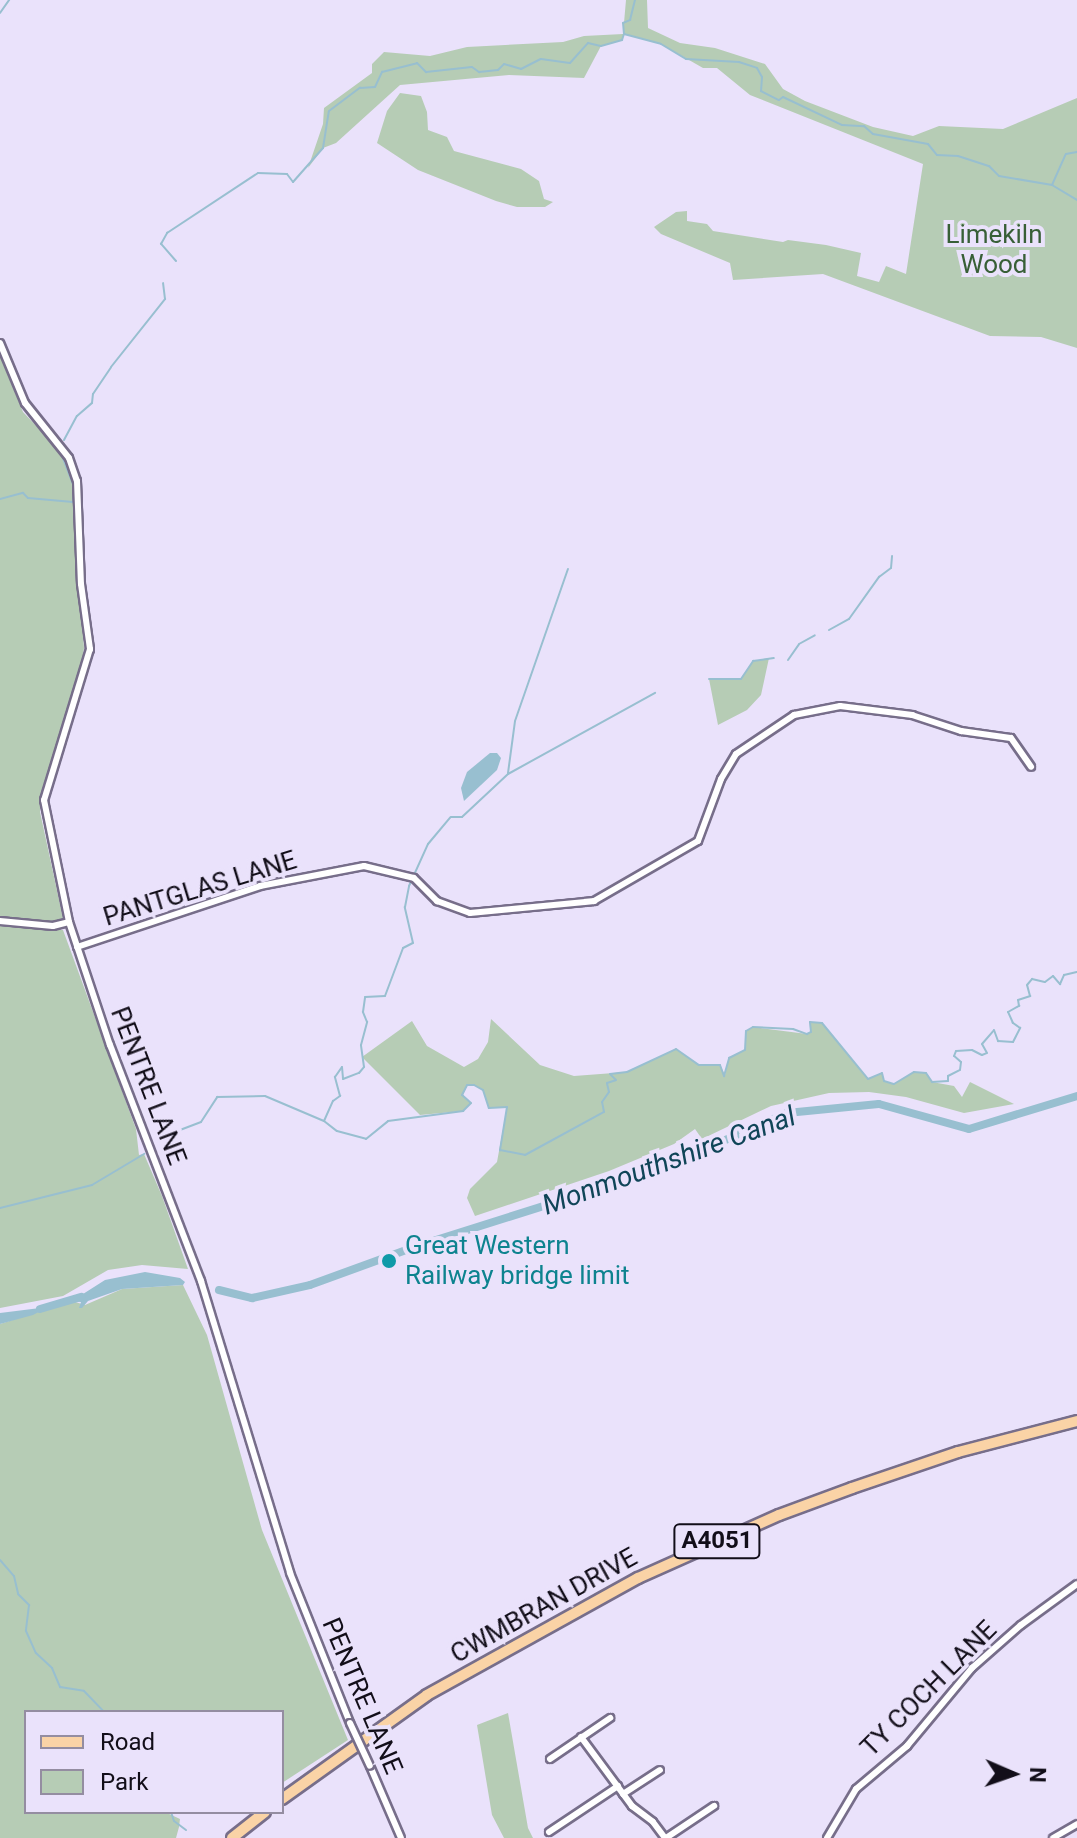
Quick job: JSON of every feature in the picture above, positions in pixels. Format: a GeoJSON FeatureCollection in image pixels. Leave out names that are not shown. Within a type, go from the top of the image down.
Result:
{"type":"FeatureCollection","features":[{"type":"Feature","properties":{"kind":"main road","name":"CWMBRAN DRIVE"},"geometry":{"type":"LineString","coordinates":[[284,1798],[427,1695],[638,1578],[779,1515],[852,1488],[958,1452],[1077,1421]]}},
{"type":"Feature","properties":{"kind":"main road"},"geometry":{"type":"LineString","coordinates":[[232,1838],[262,1814]]}},
{"type":"Feature","properties":{"kind":"street","name":"PENTRE LANE"},"geometry":{"type":"LineString","coordinates":[[0,343],[25,403],[69,458],[77,481],[81,584],[90,649],[44,800],[69,922],[110,1045],[201,1281],[290,1573],[350,1723],[401,1838]]}},
{"type":"Feature","properties":{"kind":"street","name":"PANTGLAS LANE"},"geometry":{"type":"LineString","coordinates":[[77,947],[260,886],[364,866],[414,878],[437,901],[470,913],[594,901],[698,841],[721,779],[736,754],[794,715],[840,706],[912,715],[961,731],[1011,738],[1031,767]]}},
{"type":"Feature","properties":{"kind":"street"},"geometry":{"type":"LineString","coordinates":[[0,921],[53,926],[69,922]]}},
{"type":"Feature","properties":{"kind":"street","name":"TY COCH LANE"},"geometry":{"type":"LineString","coordinates":[[827,1838],[856,1789],[907,1746],[972,1668],[1021,1625],[1077,1584]]}},
{"type":"Feature","properties":{"kind":"street"},"geometry":{"type":"LineString","coordinates":[[550,1759],[610,1718]]}},
{"type":"Feature","properties":{"kind":"street"},"geometry":{"type":"LineString","coordinates":[[581,1737],[623,1794],[665,1838],[714,1806]]}},
{"type":"Feature","properties":{"kind":"street"},"geometry":{"type":"LineString","coordinates":[[623,1794],[660,1770]]}},
{"type":"Feature","properties":{"kind":"street"},"geometry":{"type":"LineString","coordinates":[[549,1832],[618,1786]]}},
{"type":"Feature","properties":{"kind":"street"},"geometry":{"type":"LineString","coordinates":[[1053,1838],[1077,1824]]}},
{"type":"Feature","properties":{"kind":"green space","name":"Limekiln Wood"},"geometry":{"type":"Polygon","coordinates":[[[626,0],[647,0],[648,28],[680,43],[715,48],[765,64],[783,89],[805,101],[873,127],[913,136],[939,126],[1003,129],[1077,98],[1077,348],[1041,337],[990,336],[823,274],[733,280],[730,263],[661,234],[654,227],[676,212],[687,211],[687,221],[707,224],[713,231],[826,245],[861,253],[857,276],[879,282],[886,266],[906,274],[923,164],[750,95],[717,68],[703,68],[661,44],[624,34],[622,40],[601,46],[584,78],[509,75],[400,85],[336,143],[323,148],[308,168],[323,124],[324,108],[372,73],[372,64],[384,52],[430,56],[467,47],[563,42],[584,36],[623,34],[626,0]]]}},
{"type":"Feature","properties":{"kind":"green space"},"geometry":{"type":"Polygon","coordinates":[[[400,93],[421,96],[427,112],[428,130],[447,137],[454,151],[521,169],[539,181],[544,199],[553,202],[545,207],[517,207],[496,201],[418,170],[377,143],[387,111],[400,93]]]}},
{"type":"Feature","properties":{"kind":"green space"},"geometry":{"type":"Polygon","coordinates":[[[0,356],[23,412],[60,451],[74,487],[84,648],[81,673],[41,795],[40,812],[63,918],[52,923],[0,917],[0,356]]]}},
{"type":"Feature","properties":{"kind":"green space"},"geometry":{"type":"Polygon","coordinates":[[[769,658],[761,695],[747,710],[718,725],[709,679],[741,679],[753,661],[769,658]]]}},
{"type":"Feature","properties":{"kind":"green space"},"geometry":{"type":"Polygon","coordinates":[[[0,926],[63,930],[136,1129],[139,1155],[144,1154],[188,1269],[142,1265],[108,1270],[63,1296],[0,1308],[0,926]]]}},
{"type":"Feature","properties":{"kind":"green space"},"geometry":{"type":"Polygon","coordinates":[[[491,1019],[540,1065],[574,1076],[627,1072],[676,1049],[699,1065],[720,1065],[725,1075],[729,1058],[745,1050],[746,1031],[753,1027],[807,1034],[811,1032],[810,1022],[822,1023],[868,1079],[882,1073],[884,1081],[894,1084],[914,1072],[926,1073],[932,1082],[954,1086],[962,1097],[970,1082],[1014,1104],[964,1113],[906,1097],[869,1092],[829,1093],[771,1106],[702,1139],[695,1129],[674,1144],[609,1171],[475,1216],[467,1198],[470,1189],[497,1162],[507,1107],[489,1108],[483,1090],[474,1085],[467,1086],[463,1095],[471,1103],[463,1111],[420,1115],[362,1057],[412,1021],[427,1046],[464,1067],[478,1059],[488,1042],[491,1019]]]}},
{"type":"Feature","properties":{"kind":"green space"},"geometry":{"type":"Polygon","coordinates":[[[183,1285],[207,1335],[262,1530],[348,1740],[284,1782],[284,1710],[24,1710],[24,1814],[169,1814],[180,1819],[179,1827],[176,1838],[0,1838],[0,1324],[72,1301],[85,1305],[122,1289],[183,1285]]]}},
{"type":"Feature","properties":{"kind":"green space"},"geometry":{"type":"Polygon","coordinates":[[[508,1713],[528,1828],[533,1838],[504,1838],[492,1815],[477,1725],[508,1713]]]}},
{"type":"Feature","properties":{"kind":"water"},"geometry":{"type":"Polygon","coordinates":[[[490,753],[497,753],[501,758],[497,770],[464,801],[461,788],[467,772],[490,753]]]}},
{"type":"Feature","properties":{"kind":"water"},"geometry":{"type":"Polygon","coordinates":[[[145,1272],[180,1278],[185,1282],[183,1285],[122,1289],[88,1301],[82,1308],[79,1308],[81,1302],[72,1301],[105,1280],[145,1272]]]}},
{"type":"Feature","properties":{"kind":"water"},"geometry":{"type":"Polygon","coordinates":[[[48,1307],[33,1315],[0,1324],[0,1313],[48,1307]]]}},
{"type":"Feature","properties":{"kind":"waterway"},"geometry":{"type":"LineString","coordinates":[[0,13],[9,0]]}},
{"type":"Feature","properties":{"kind":"waterway"},"geometry":{"type":"LineString","coordinates":[[624,34],[623,23],[630,20],[635,0]]}},
{"type":"Feature","properties":{"kind":"waterway"},"geometry":{"type":"LineString","coordinates":[[176,261],[161,244],[167,233],[258,173],[287,174],[293,182],[323,148],[329,111],[360,88],[375,87],[382,72],[417,63],[426,72],[472,67],[479,72],[498,70],[504,64],[521,69],[541,59],[570,63],[588,43],[601,46],[622,40],[624,34],[661,44],[686,59],[739,62],[757,68],[762,77],[761,91],[779,100],[783,97],[842,125],[864,126],[873,134],[928,144],[937,155],[958,156],[989,166],[999,176],[1052,185],[1077,200]]}},
{"type":"Feature","properties":{"kind":"waterway"},"geometry":{"type":"LineString","coordinates":[[1052,185],[1066,154],[1077,152]]}},
{"type":"Feature","properties":{"kind":"waterway"},"geometry":{"type":"LineString","coordinates":[[64,440],[77,416],[92,403],[93,394],[111,367],[165,299],[163,283]]}},
{"type":"Feature","properties":{"kind":"waterway"},"geometry":{"type":"LineString","coordinates":[[0,499],[23,493],[28,498],[73,502],[74,487],[60,451]]}},
{"type":"Feature","properties":{"kind":"waterway"},"geometry":{"type":"LineString","coordinates":[[829,630],[849,619],[879,577],[891,568],[892,556]]}},
{"type":"Feature","properties":{"kind":"waterway"},"geometry":{"type":"LineString","coordinates":[[508,773],[515,721],[568,569]]}},
{"type":"Feature","properties":{"kind":"waterway"},"geometry":{"type":"LineString","coordinates":[[788,660],[799,644],[815,635]]}},
{"type":"Feature","properties":{"kind":"waterway"},"geometry":{"type":"LineString","coordinates":[[709,679],[741,679],[753,661],[774,658]]}},
{"type":"Feature","properties":{"kind":"waterway"},"geometry":{"type":"LineString","coordinates":[[159,1138],[201,1122],[217,1097],[265,1096],[324,1121],[333,1101],[340,1096],[335,1077],[342,1067],[343,1079],[359,1073],[364,1067],[361,1045],[367,1022],[363,1012],[365,997],[385,996],[403,948],[413,943],[405,907],[409,886],[428,844],[451,817],[462,817],[508,774],[655,693]]}},
{"type":"Feature","properties":{"kind":"waterway"},"geometry":{"type":"LineString","coordinates":[[324,1121],[337,1131],[366,1139],[388,1121],[463,1111],[471,1103],[462,1095],[467,1085],[474,1085],[483,1090],[489,1108],[507,1107],[500,1150],[525,1155],[604,1112],[602,1102],[609,1092],[607,1083],[616,1080],[610,1074],[627,1072],[676,1049],[699,1065],[720,1065],[724,1076],[729,1058],[745,1050],[746,1031],[753,1027],[793,1029],[807,1034],[811,1032],[810,1022],[822,1023],[868,1079],[882,1073],[884,1081],[894,1084],[914,1072],[926,1073],[932,1082],[948,1081],[948,1076],[960,1070],[961,1062],[954,1056],[956,1051],[987,1053],[982,1044],[994,1030],[998,1041],[1013,1042],[1020,1028],[1013,1023],[1008,1012],[1019,1006],[1018,1000],[1030,996],[1027,985],[1032,979],[1045,982],[1053,976],[1060,984],[1064,975],[1077,972]]}},
{"type":"Feature","properties":{"kind":"waterway","name":"Monmouthshire Canal"},"geometry":{"type":"LineString","coordinates":[[219,1290],[252,1298],[310,1285],[417,1246],[652,1172],[787,1113],[879,1104],[969,1129],[1077,1096]]}},
{"type":"Feature","properties":{"kind":"waterway"},"geometry":{"type":"LineString","coordinates":[[0,1208],[92,1185],[144,1154]]}},
{"type":"Feature","properties":{"kind":"waterway","name":"Monmouthshire Canal"},"geometry":{"type":"LineString","coordinates":[[40,1309],[81,1297]]}},
{"type":"Feature","properties":{"kind":"waterway"},"geometry":{"type":"LineString","coordinates":[[0,1560],[14,1576],[18,1594],[29,1605],[26,1631],[36,1653],[52,1668],[60,1687],[84,1691],[102,1710]]}},
{"type":"Feature","properties":{"kind":"waterway"},"geometry":{"type":"LineString","coordinates":[[172,1814],[174,1821],[186,1830]]}},
{"type":"Feature","properties":{"kind":"place","name":"Great Western Railway bridge limit"},"geometry":{"type":"Point","coordinates":[389,1261]}}]}
